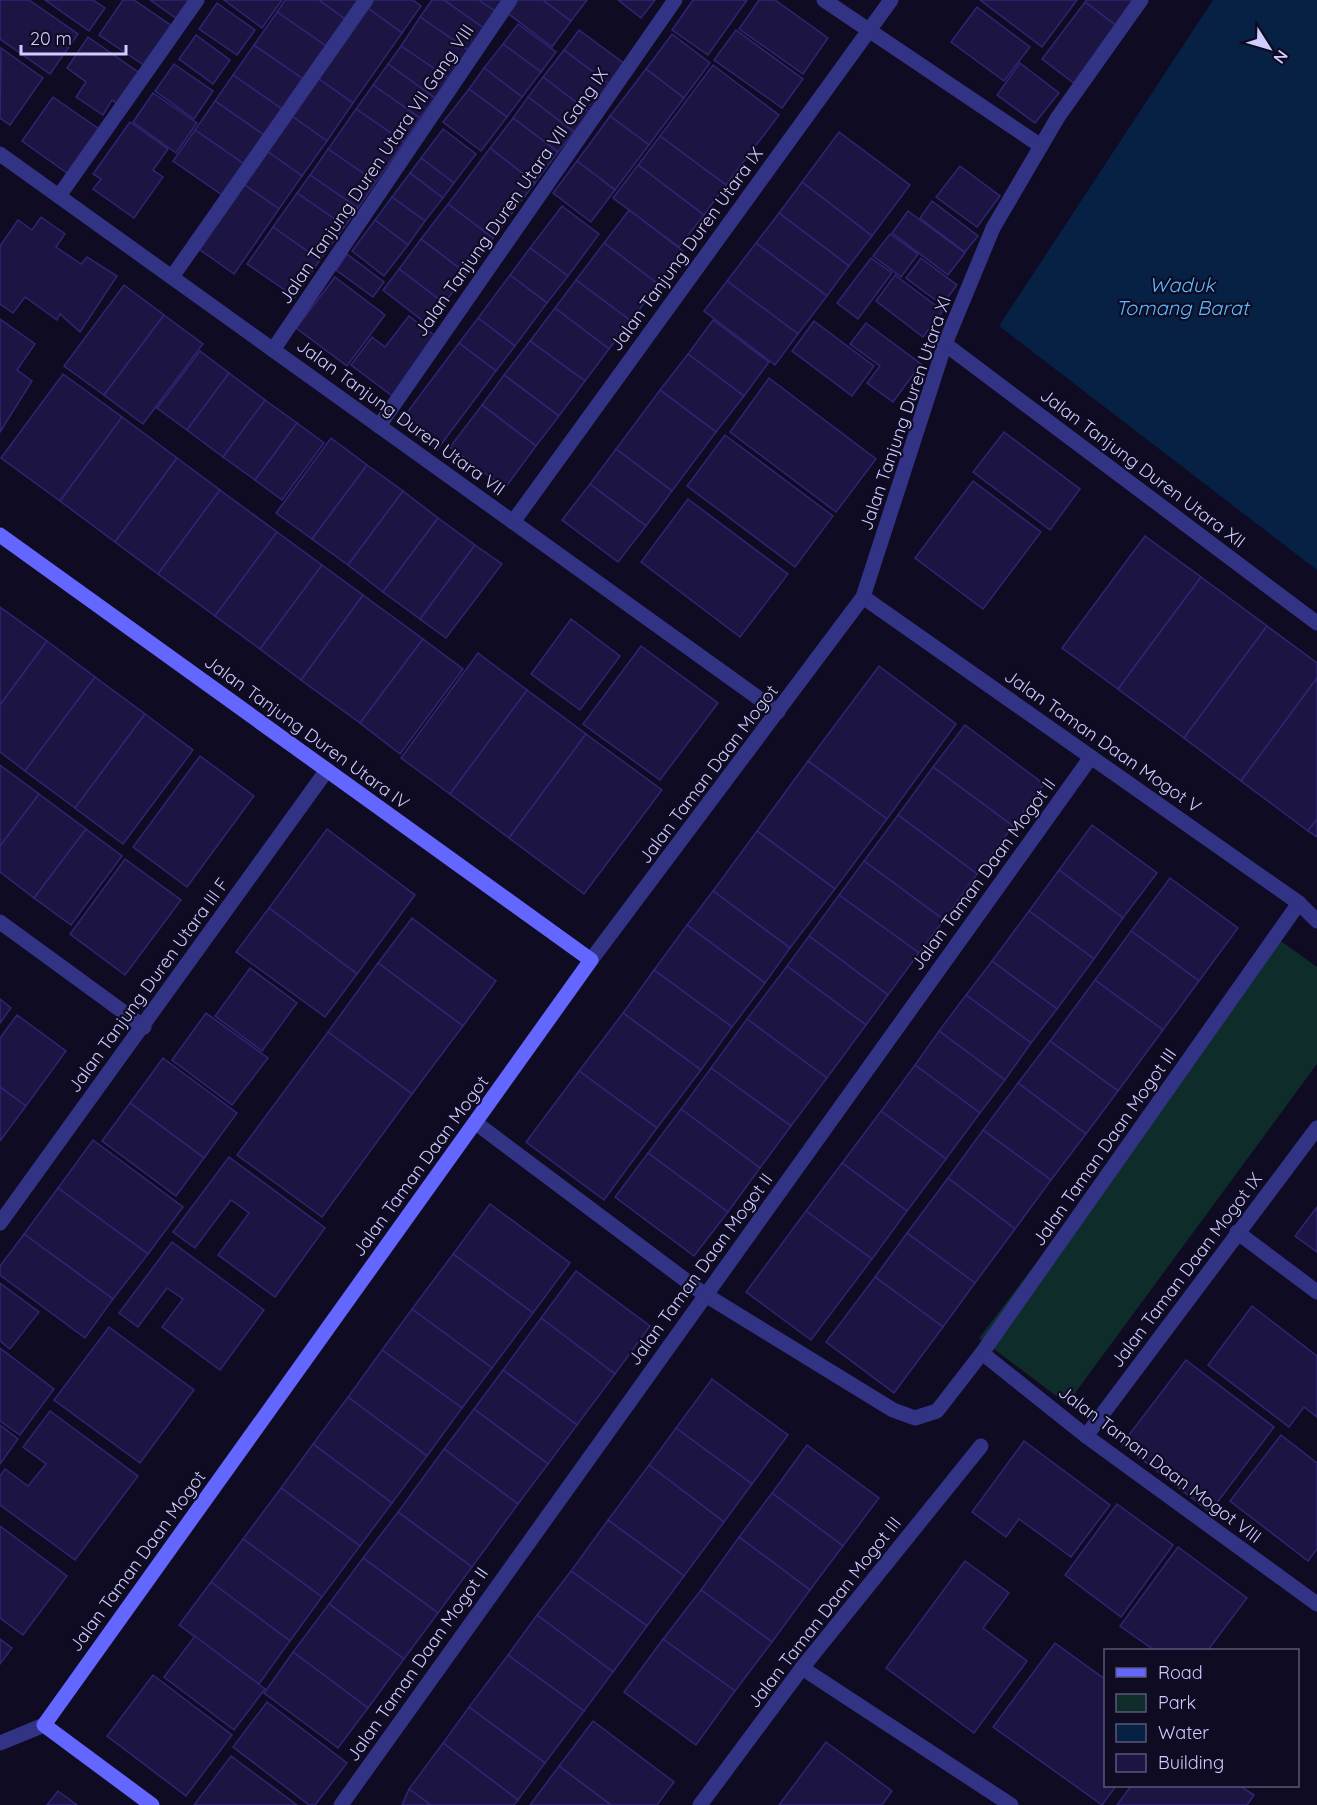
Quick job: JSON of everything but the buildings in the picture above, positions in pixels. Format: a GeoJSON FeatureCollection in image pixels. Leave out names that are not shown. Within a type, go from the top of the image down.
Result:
{"type":"FeatureCollection","features":[{"type":"Feature","properties":{"kind":"street"},"geometry":{"type":"LineString","coordinates":[[59,196],[197,0]]}},
{"type":"Feature","properties":{"kind":"street"},"geometry":{"type":"LineString","coordinates":[[172,277],[366,0]]}},
{"type":"Feature","properties":{"kind":"street","name":"Jalan Tanjung Duren Utara VII Gang VIII"},"geometry":{"type":"LineString","coordinates":[[273,350],[510,0]]}},
{"type":"Feature","properties":{"kind":"street","name":"Jalan Tanjung Duren Utara VII Gang IX"},"geometry":{"type":"LineString","coordinates":[[380,426],[675,0]]}},
{"type":"Feature","properties":{"kind":"street"},"geometry":{"type":"LineString","coordinates":[[824,0],[1041,146]]}},
{"type":"Feature","properties":{"kind":"street","name":"Jalan Tanjung Duren Utara IX"},"geometry":{"type":"LineString","coordinates":[[513,522],[891,0]]}},
{"type":"Feature","properties":{"kind":"street","name":"Jalan Tanjung Duren Utara XI"},"geometry":{"type":"LineString","coordinates":[[863,597],[945,344],[993,228],[1058,117],[1140,0]]}},
{"type":"Feature","properties":{"kind":"street","name":"Jalan Tanjung Duren Utara VII"},"geometry":{"type":"LineString","coordinates":[[0,154],[778,712]]}},
{"type":"Feature","properties":{"kind":"street","name":"Jalan Tanjung Duren Utara XII"},"geometry":{"type":"LineString","coordinates":[[945,344],[1317,622]]}},
{"type":"Feature","properties":{"kind":"street","name":"Jalan Tanjung Duren Utara IV"},"geometry":{"type":"LineString","coordinates":[[0,535],[591,960]]}},
{"type":"Feature","properties":{"kind":"street","name":"Jalan Taman Daan Mogot"},"geometry":{"type":"LineString","coordinates":[[44,1725],[591,960],[863,597]]}},
{"type":"Feature","properties":{"kind":"street","name":"Jalan Taman Daan Mogot V"},"geometry":{"type":"LineString","coordinates":[[863,597],[1299,903],[1317,921]]}},
{"type":"Feature","properties":{"kind":"street","name":"Jalan Taman Daan Mogot II"},"geometry":{"type":"LineString","coordinates":[[341,1805],[704,1294],[1091,757]]}},
{"type":"Feature","properties":{"kind":"street","name":"Jalan Tanjung Duren Utara III F"},"geometry":{"type":"LineString","coordinates":[[0,1222],[144,1027],[327,770]]}},
{"type":"Feature","properties":{"kind":"street","name":"Jalan Taman Daan Mogot III"},"geometry":{"type":"LineString","coordinates":[[704,1294],[893,1410],[915,1418],[937,1412],[982,1353],[1299,903]]}},
{"type":"Feature","properties":{"kind":"street"},"geometry":{"type":"LineString","coordinates":[[0,922],[144,1027]]}},
{"type":"Feature","properties":{"kind":"street"},"geometry":{"type":"LineString","coordinates":[[476,1123],[704,1294]]}},
{"type":"Feature","properties":{"kind":"street","name":"Jalan Taman Daan Mogot IX"},"geometry":{"type":"LineString","coordinates":[[1086,1436],[1317,1128]]}},
{"type":"Feature","properties":{"kind":"street"},"geometry":{"type":"LineString","coordinates":[[1237,1232],[1317,1292]]}},
{"type":"Feature","properties":{"kind":"street","name":"Jalan Taman Daan Mogot VIII"},"geometry":{"type":"LineString","coordinates":[[982,1353],[1086,1436],[1317,1604]]}},
{"type":"Feature","properties":{"kind":"street","name":"Jalan Taman Daan Mogot III"},"geometry":{"type":"LineString","coordinates":[[700,1805],[802,1668],[981,1446]]}},
{"type":"Feature","properties":{"kind":"street"},"geometry":{"type":"LineString","coordinates":[[802,1668],[1011,1805]]}},
{"type":"Feature","properties":{"kind":"street"},"geometry":{"type":"LineString","coordinates":[[0,1743],[44,1725],[152,1805]]}},
{"type":"Feature","properties":{"kind":"green space"},"geometry":{"type":"Polygon","coordinates":[[[1281,941],[1317,967],[1317,1064],[1067,1404],[979,1338],[1281,941]]]}},
{"type":"Feature","properties":{"kind":"water","name":"Waduk Tomang Barat"},"geometry":{"type":"Polygon","coordinates":[[[1213,0],[1317,0],[1317,570],[999,326],[1213,0]]]}}]}
